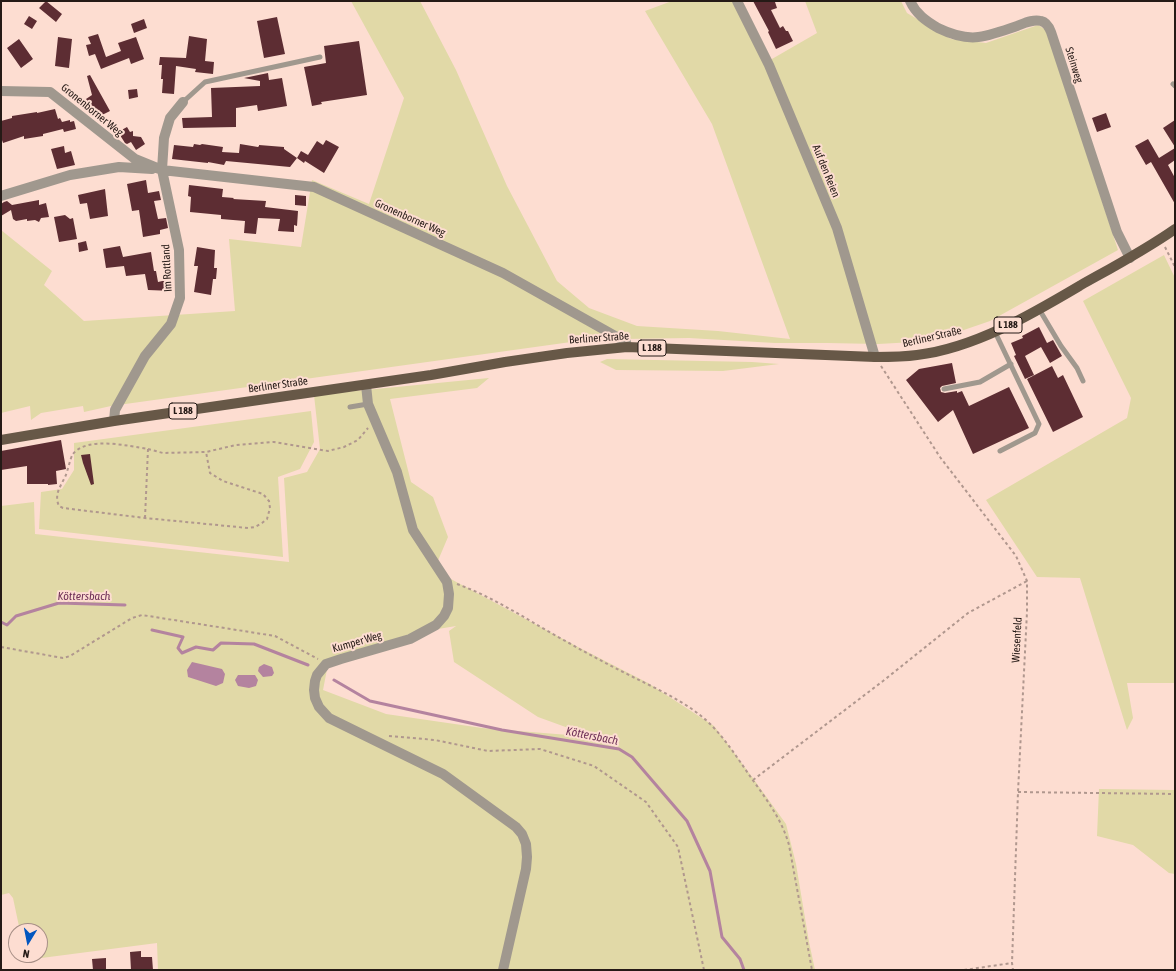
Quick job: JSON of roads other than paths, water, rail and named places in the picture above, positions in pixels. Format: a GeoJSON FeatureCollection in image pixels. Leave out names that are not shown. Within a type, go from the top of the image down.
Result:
{"type":"FeatureCollection","features":[{"type":"Feature","properties":{"kind":"main road","name":"Berliner Straße"},"geometry":{"type":"LineString","coordinates":[[1,440],[114,421],[366,385],[567,353],[627,347],[875,357],[919,355],[954,346],[995,332],[1130,258],[1175,229]]}},
{"type":"Feature","properties":{"kind":"street","name":"Auf den Reien"},"geometry":{"type":"LineString","coordinates":[[737,1],[769,65],[837,228],[875,357]]}},
{"type":"Feature","properties":{"kind":"street","name":"Steinweg"},"geometry":{"type":"LineString","coordinates":[[910,1],[917,13],[930,24],[955,35],[979,38],[1036,20],[1043,21],[1047,25],[1051,32],[1117,232],[1130,258]]}},
{"type":"Feature","properties":{"kind":"street","name":"Gronenborner Weg"},"geometry":{"type":"LineString","coordinates":[[1,91],[50,92],[135,159],[162,170]]}},
{"type":"Feature","properties":{"kind":"street"},"geometry":{"type":"LineString","coordinates":[[162,170],[164,138],[170,118],[183,102]]}},
{"type":"Feature","properties":{"kind":"street","name":"Gronenborner Weg"},"geometry":{"type":"LineString","coordinates":[[1,196],[70,175],[118,167],[162,170],[314,187],[503,273],[626,342],[627,347]]}},
{"type":"Feature","properties":{"kind":"street","name":"Im Rottland"},"geometry":{"type":"LineString","coordinates":[[114,421],[115,410],[145,356],[171,324],[180,298],[179,250],[162,170]]}},
{"type":"Feature","properties":{"kind":"street","name":"Kumper Weg"},"geometry":{"type":"LineString","coordinates":[[366,385],[368,404],[397,472],[413,530],[447,582],[449,594],[448,608],[444,616],[436,625],[410,639],[326,664],[317,675],[315,681],[315,698],[323,713],[329,718],[442,774],[504,818],[516,827],[522,834],[526,844],[526,869],[503,970]]}},
{"type":"Feature","properties":{"kind":"lane"},"geometry":{"type":"LineString","coordinates":[[183,102],[205,82],[320,57]]}},
{"type":"Feature","properties":{"kind":"lane"},"geometry":{"type":"LineString","coordinates":[[1039,309],[1061,346],[1077,368],[1083,381]]}},
{"type":"Feature","properties":{"kind":"lane"},"geometry":{"type":"LineString","coordinates":[[995,332],[1039,424],[1035,433],[1000,451]]}},
{"type":"Feature","properties":{"kind":"lane"},"geometry":{"type":"LineString","coordinates":[[944,389],[980,382],[1011,364]]}},
{"type":"Feature","properties":{"kind":"lane"},"geometry":{"type":"LineString","coordinates":[[350,408],[368,404]]}},
{"type":"Feature","properties":{"kind":"waterway","name":"Köttersbach"},"geometry":{"type":"LineString","coordinates":[[1,622],[7,625],[16,616],[59,603],[125,605]]}},
{"type":"Feature","properties":{"kind":"waterway","name":"Köttersbach"},"geometry":{"type":"LineString","coordinates":[[152,630],[183,637],[178,648],[182,653],[196,647],[213,650],[221,643],[254,644],[308,665]]}},
{"type":"Feature","properties":{"kind":"waterway","name":"Köttersbach"},"geometry":{"type":"LineString","coordinates":[[334,680],[370,701],[502,730],[619,749],[632,757],[687,821],[710,871],[722,937],[740,959],[744,970]]}}]}
